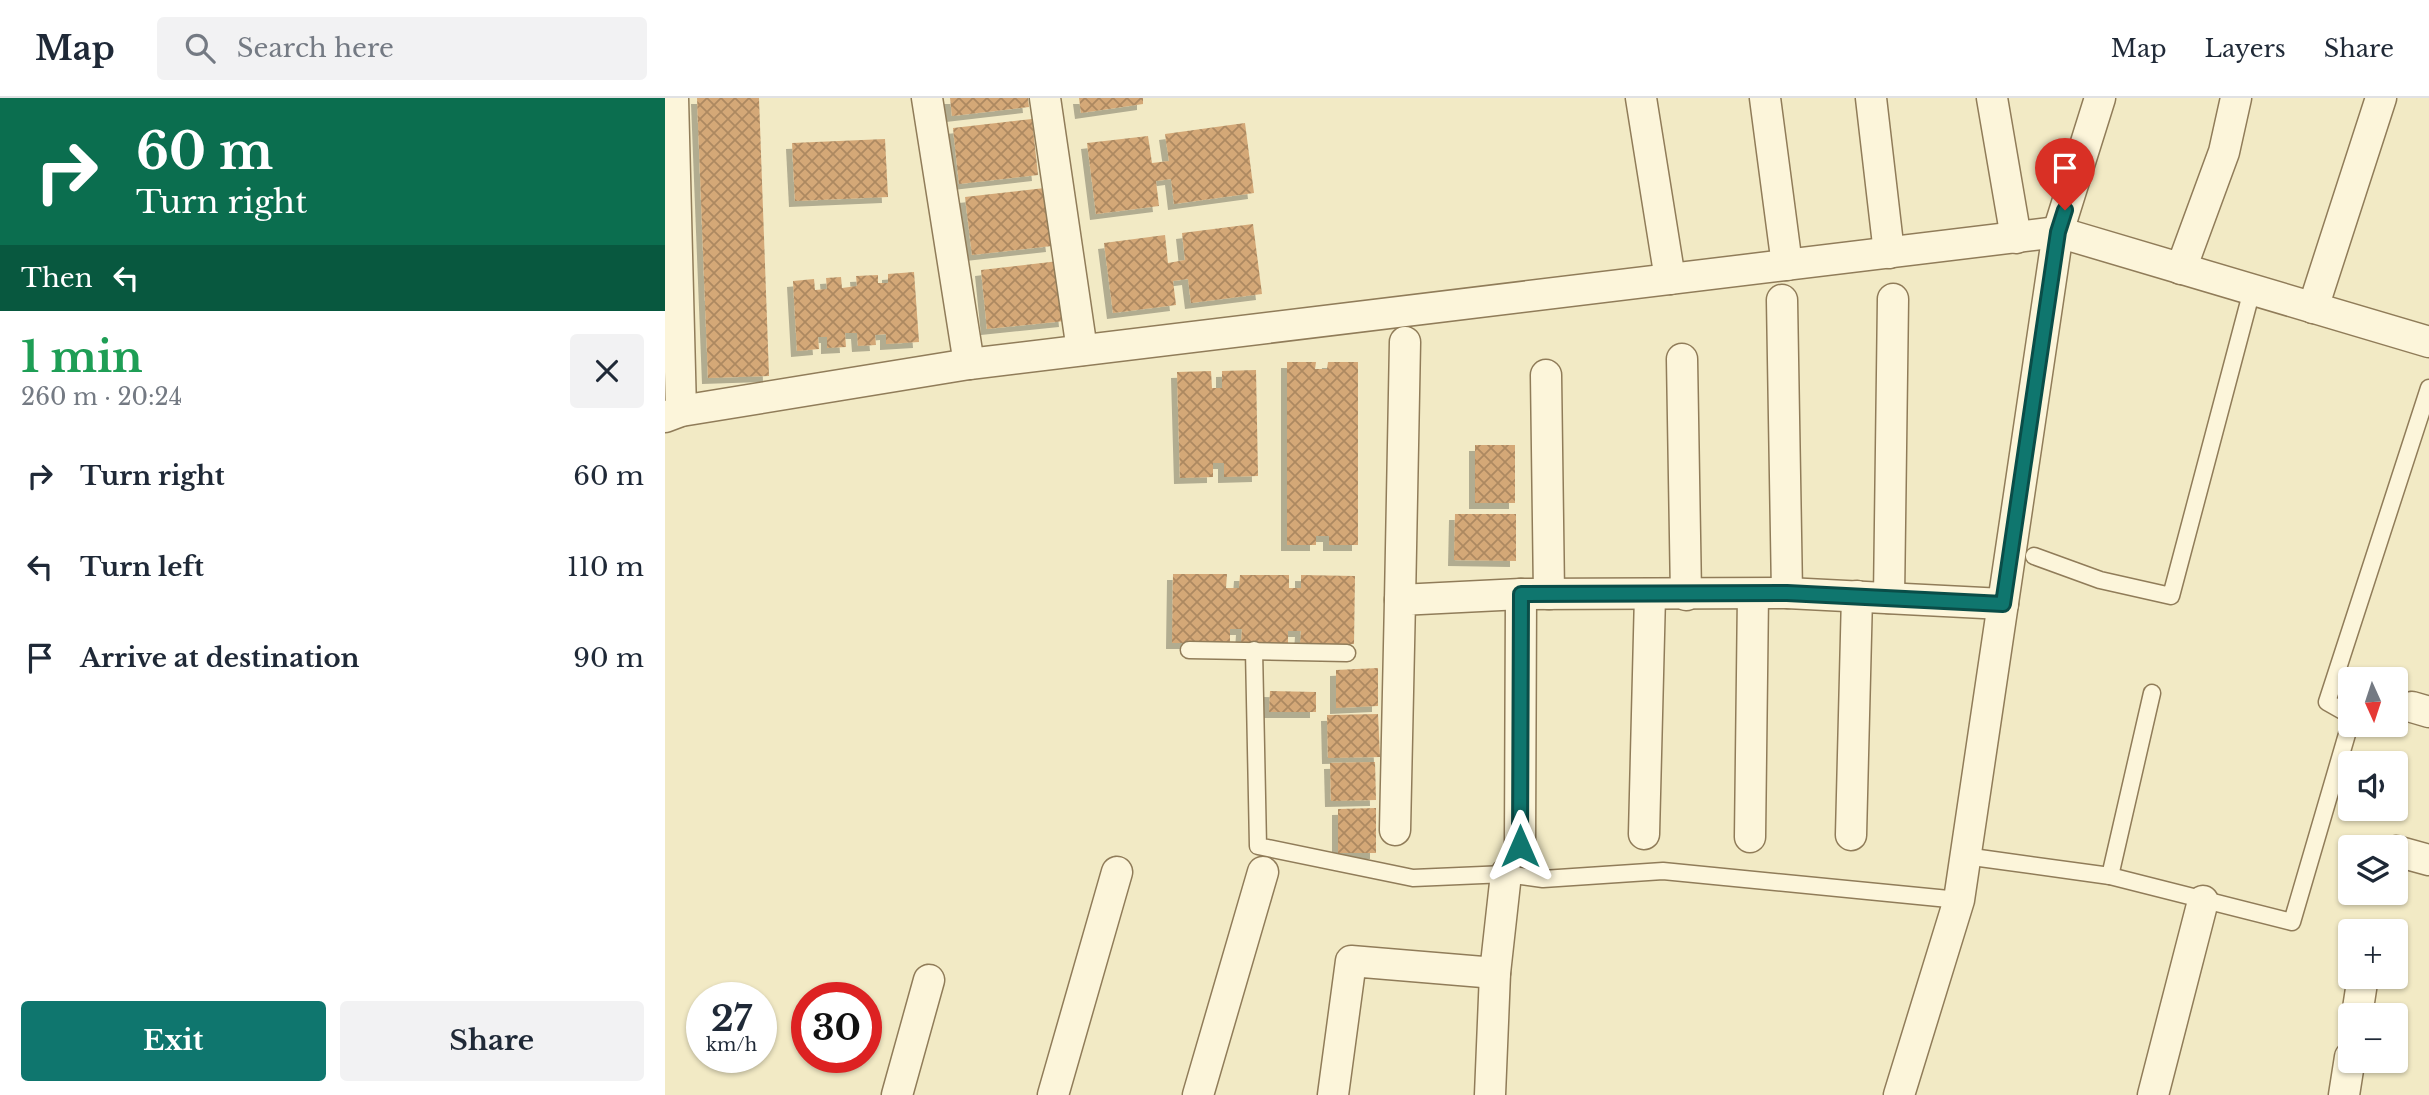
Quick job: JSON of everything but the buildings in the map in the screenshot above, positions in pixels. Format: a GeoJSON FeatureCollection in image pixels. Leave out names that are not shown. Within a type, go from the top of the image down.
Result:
{"type":"FeatureCollection","features":[{"type":"Feature","properties":{"kind":"street"},"geometry":{"type":"LineString","coordinates":[[673,98],[673,414],[969,364],[2058,232],[2429,342]]}},
{"type":"Feature","properties":{"kind":"street"},"geometry":{"type":"LineString","coordinates":[[926,98],[969,364]]}},
{"type":"Feature","properties":{"kind":"street"},"geometry":{"type":"LineString","coordinates":[[1045,98],[1082,350]]}},
{"type":"Feature","properties":{"kind":"street"},"geometry":{"type":"LineString","coordinates":[[1641,98],[1669,279]]}},
{"type":"Feature","properties":{"kind":"street"},"geometry":{"type":"LineString","coordinates":[[1765,98],[1787,265]]}},
{"type":"Feature","properties":{"kind":"street"},"geometry":{"type":"LineString","coordinates":[[1871,98],[1889,253]]}},
{"type":"Feature","properties":{"kind":"street"},"geometry":{"type":"LineString","coordinates":[[1992,98],[2016,237]]}},
{"type":"Feature","properties":{"kind":"street"},"geometry":{"type":"LineString","coordinates":[[1899,1095],[1959,900],[2058,232],[2101,98]]}},
{"type":"Feature","properties":{"kind":"street"},"geometry":{"type":"LineString","coordinates":[[2181,269],[2224,152],[2236,98]]}},
{"type":"Feature","properties":{"kind":"street"},"geometry":{"type":"LineString","coordinates":[[2313,308],[2381,98]]}},
{"type":"Feature","properties":{"kind":"street"},"geometry":{"type":"LineString","coordinates":[[1889,598],[1893,299]]}},
{"type":"Feature","properties":{"kind":"street"},"geometry":{"type":"LineString","coordinates":[[1782,300],[1787,593]]}},
{"type":"Feature","properties":{"kind":"street"},"geometry":{"type":"LineString","coordinates":[[1395,830],[1405,342]]}},
{"type":"Feature","properties":{"kind":"street"},"geometry":{"type":"LineString","coordinates":[[1682,359],[1686,594]]}},
{"type":"Feature","properties":{"kind":"street"},"geometry":{"type":"LineString","coordinates":[[1520,846],[1546,375]]}},
{"type":"Feature","properties":{"kind":"street"},"geometry":{"type":"LineString","coordinates":[[1400,600],[1535,594],[1787,593],[2003,604]]}},
{"type":"Feature","properties":{"kind":"street"},"geometry":{"type":"LineString","coordinates":[[1751,837],[1753,594]]}},
{"type":"Feature","properties":{"kind":"street"},"geometry":{"type":"LineString","coordinates":[[1644,834],[1650,595]]}},
{"type":"Feature","properties":{"kind":"street"},"geometry":{"type":"LineString","coordinates":[[1851,835],[1857,596]]}},
{"type":"Feature","properties":{"kind":"street"},"geometry":{"type":"LineString","coordinates":[[2408,854],[2429,860]]}},
{"type":"Feature","properties":{"kind":"street"},"geometry":{"type":"LineString","coordinates":[[1053,1095],[1117,872]]}},
{"type":"Feature","properties":{"kind":"street"},"geometry":{"type":"LineString","coordinates":[[1198,1095],[1262,872]]}},
{"type":"Feature","properties":{"kind":"street"},"geometry":{"type":"LineString","coordinates":[[1490,1095],[1495,973],[1506,874]]}},
{"type":"Feature","properties":{"kind":"street"},"geometry":{"type":"LineString","coordinates":[[2153,1095],[2203,901]]}},
{"type":"Feature","properties":{"kind":"street"},"geometry":{"type":"LineString","coordinates":[[1333,1095],[1351,961],[1495,973]]}},
{"type":"Feature","properties":{"kind":"street"},"geometry":{"type":"LineString","coordinates":[[897,1095],[929,980]]}},
{"type":"Feature","properties":{"kind":"street"},"geometry":{"type":"LineString","coordinates":[[2344,1095],[2347,1073]]}},
{"type":"Feature","properties":{"kind":"lane"},"geometry":{"type":"LineString","coordinates":[[2034,556],[2100,580],[2171,596],[2252,290]]}},
{"type":"Feature","properties":{"kind":"lane"},"geometry":{"type":"LineString","coordinates":[[2338,667],[2429,388]]}},
{"type":"Feature","properties":{"kind":"lane"},"geometry":{"type":"LineString","coordinates":[[1189,650],[1346,653]]}},
{"type":"Feature","properties":{"kind":"lane"},"geometry":{"type":"LineString","coordinates":[[1254,650],[1258,846],[1413,878],[1506,874],[1543,879],[1663,871],[1959,900]]}},
{"type":"Feature","properties":{"kind":"lane"},"geometry":{"type":"LineString","coordinates":[[2338,668],[2327,702],[2338,708]]}},
{"type":"Feature","properties":{"kind":"lane"},"geometry":{"type":"LineString","coordinates":[[2110,876],[2152,693]]}},
{"type":"Feature","properties":{"kind":"lane"},"geometry":{"type":"LineString","coordinates":[[1965,856],[2110,876],[2292,922],[2346,737]]}},
{"type":"Feature","properties":{"kind":"route"},"geometry":{"type":"LineString","coordinates":[[1520,846],[1521,594],[1787,593],[2003,604],[2058,232],[2065,210]]}}]}
